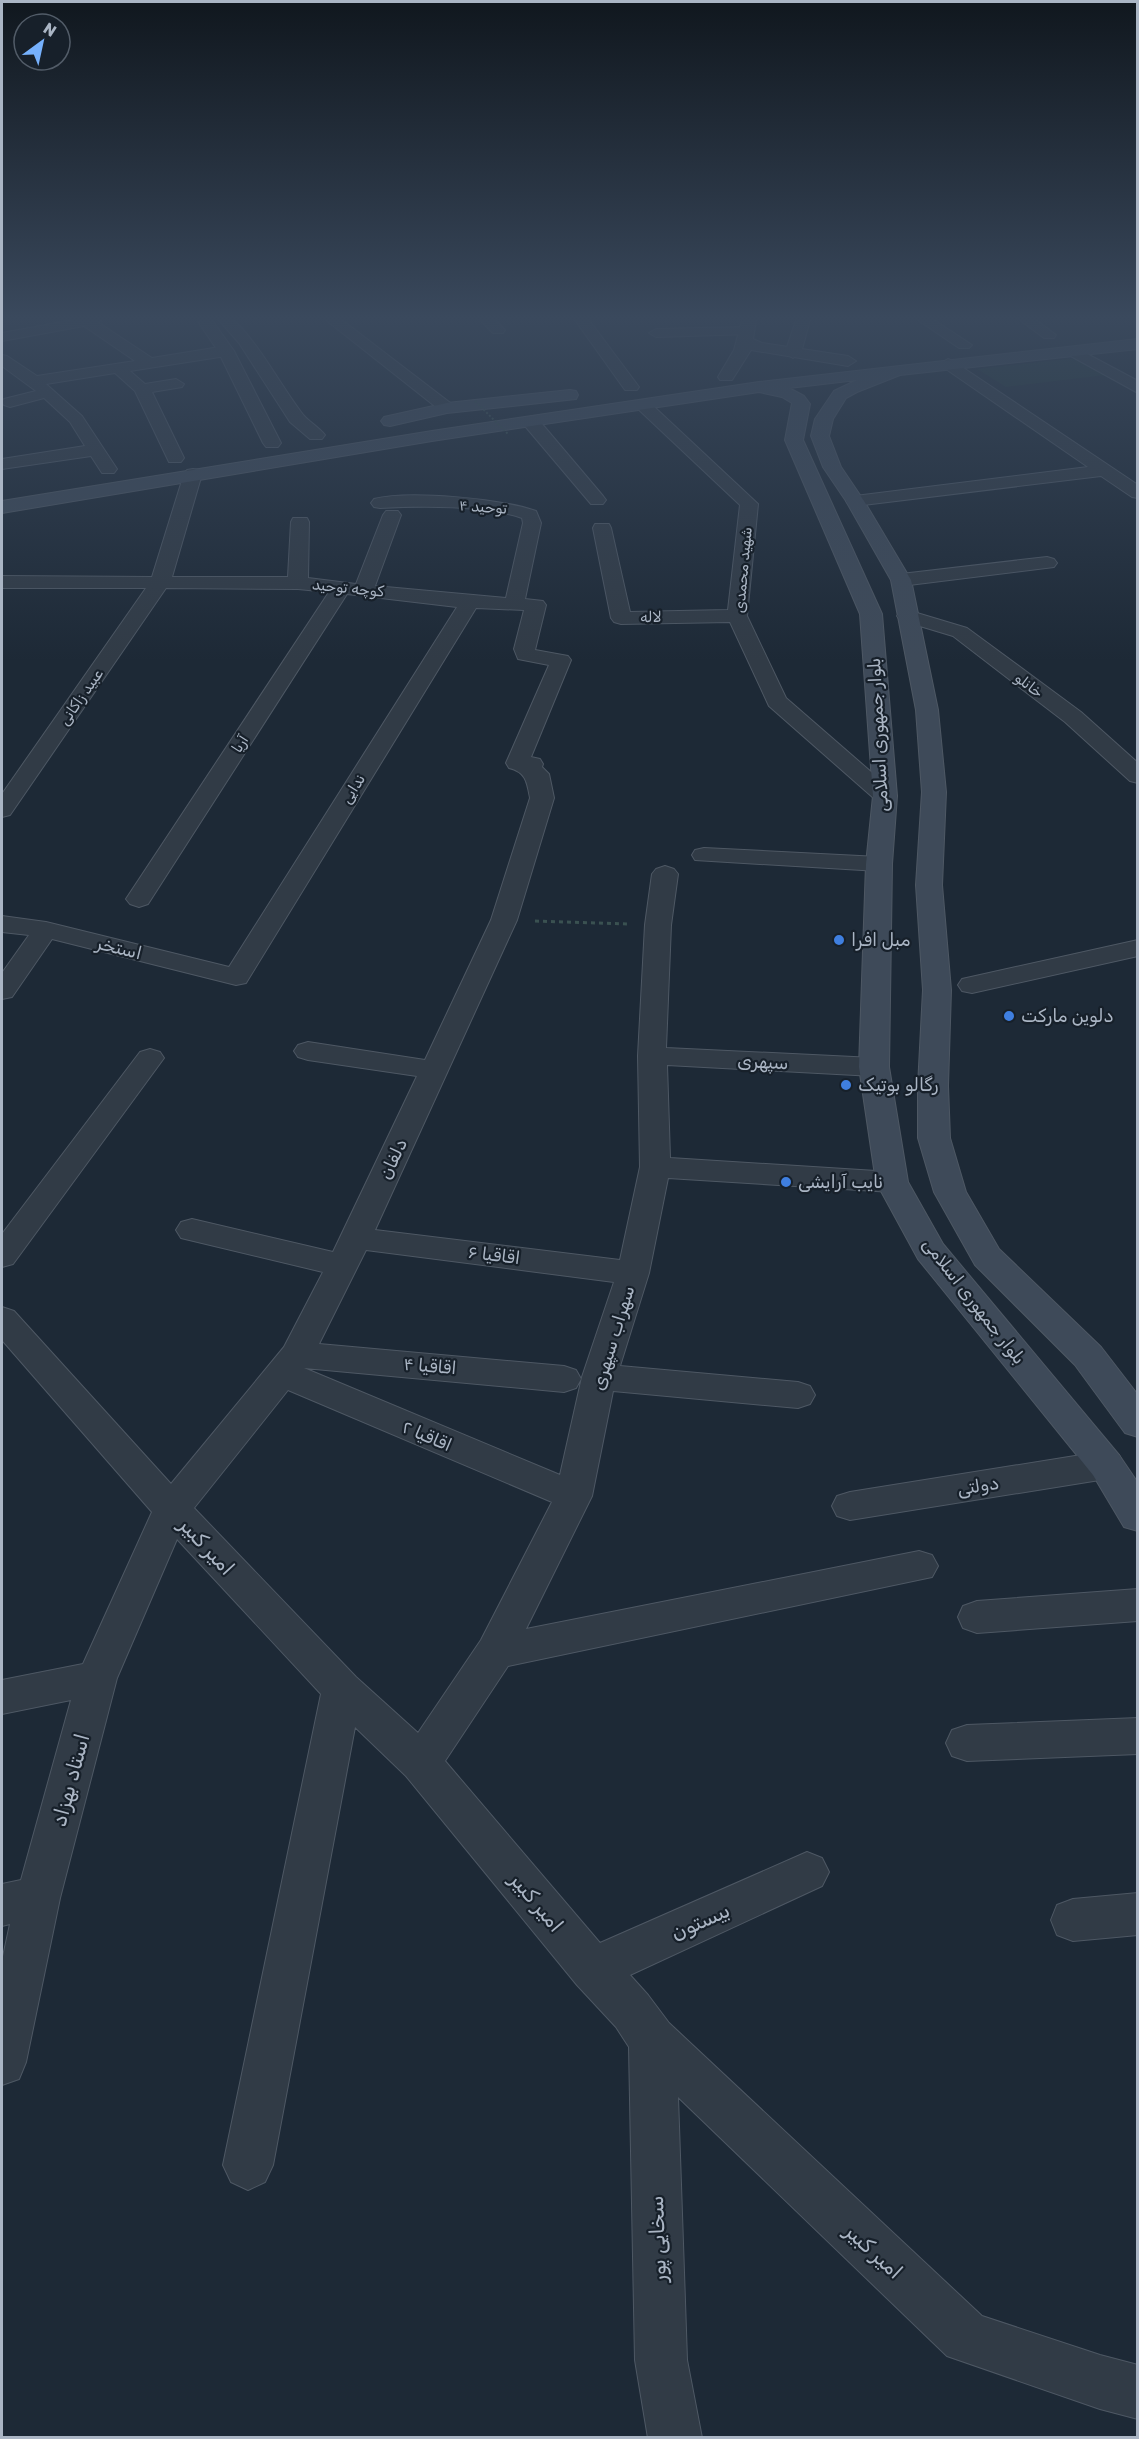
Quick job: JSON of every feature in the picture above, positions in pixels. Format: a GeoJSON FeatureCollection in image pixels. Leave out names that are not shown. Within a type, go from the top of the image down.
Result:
{"type":"FeatureCollection","features":[{"type":"Feature","properties":{"kind":"main road"},"geometry":{"type":"LineString","coordinates":[[250,447],[322,434]]}},
{"type":"Feature","properties":{"kind":"main road"},"geometry":{"type":"LineString","coordinates":[[2,507],[447,434]]}},
{"type":"Feature","properties":{"kind":"main road","name":"بلوار جمهوری اسلامی"},"geometry":{"type":"LineString","coordinates":[[796,434],[795,440],[800,457],[836,531],[870,614],[885,796],[899,880],[937,990],[933,1086],[934,1138],[950,1192],[987,1257],[1088,1356],[1137,1424]]}},
{"type":"Feature","properties":{"kind":"main road","name":"بلوار جمهوری اسلامی"},"geometry":{"type":"LineString","coordinates":[[821,434],[832,467],[855,501],[901,580],[927,710],[934,792],[899,880],[874,1067],[892,1182],[930,1251],[1106,1465],[1137,1516]]}},
{"type":"Feature","properties":{"kind":"main road"},"geometry":{"type":"LineString","coordinates":[[153,462],[196,455]]}},
{"type":"Feature","properties":{"kind":"main road"},"geometry":{"type":"LineString","coordinates":[[87,472],[114,468]]}},
{"type":"Feature","properties":{"kind":"street"},"geometry":{"type":"LineString","coordinates":[[84,434],[94,450],[114,468]]}},
{"type":"Feature","properties":{"kind":"street"},"geometry":{"type":"LineString","coordinates":[[164,434],[175,458]]}},
{"type":"Feature","properties":{"kind":"street"},"geometry":{"type":"LineString","coordinates":[[275,434],[283,441]]}},
{"type":"Feature","properties":{"kind":"street"},"geometry":{"type":"LineString","coordinates":[[541,434],[597,500]]}},
{"type":"Feature","properties":{"kind":"street","name":"شهید محمدی"},"geometry":{"type":"LineString","coordinates":[[679,434],[749,504],[737,616],[777,701],[885,796]]}},
{"type":"Feature","properties":{"kind":"street"},"geometry":{"type":"LineString","coordinates":[[1050,434],[1137,493]]}},
{"type":"Feature","properties":{"kind":"street"},"geometry":{"type":"LineString","coordinates":[[2,464],[94,450]]}},
{"type":"Feature","properties":{"kind":"street"},"geometry":{"type":"LineString","coordinates":[[855,501],[1103,470]]}},
{"type":"Feature","properties":{"kind":"street","name":"عبید زاکانی"},"geometry":{"type":"LineString","coordinates":[[2,810],[160,583],[193,474]]}},
{"type":"Feature","properties":{"kind":"street","name":"توحید ۴"},"geometry":{"type":"LineString","coordinates":[[364,589],[386,509],[502,508],[522,511],[530,515],[532,523],[514,604]]}},
{"type":"Feature","properties":{"kind":"street"},"geometry":{"type":"LineString","coordinates":[[298,583],[300,522]]}},
{"type":"Feature","properties":{"kind":"street","name":"لاله"},"geometry":{"type":"LineString","coordinates":[[602,528],[621,618],[737,616]]}},
{"type":"Feature","properties":{"kind":"street"},"geometry":{"type":"LineString","coordinates":[[901,580],[1047,563]]}},
{"type":"Feature","properties":{"kind":"street","name":"کوچه توحید"},"geometry":{"type":"LineString","coordinates":[[2,581],[298,583],[470,602],[536,604],[524,649],[525,655],[561,660],[527,769]]}},
{"type":"Feature","properties":{"kind":"street","name":"آریا"},"geometry":{"type":"LineString","coordinates":[[139,899],[341,589]]}},
{"type":"Feature","properties":{"kind":"street","name":"ندایی"},"geometry":{"type":"LineString","coordinates":[[236,976],[470,602]]}},
{"type":"Feature","properties":{"kind":"street","name":"خانلو"},"geometry":{"type":"LineString","coordinates":[[908,616],[960,632],[1073,717],[1137,776]]}},
{"type":"Feature","properties":{"kind":"street","name":"دلفان"},"geometry":{"type":"LineString","coordinates":[[172,1509],[289,1364],[349,1252],[504,920],[542,798],[527,769]]}},
{"type":"Feature","properties":{"kind":"street"},"geometry":{"type":"LineString","coordinates":[[704,855],[899,880]]}},
{"type":"Feature","properties":{"kind":"street","name":"سهراب سپهری"},"geometry":{"type":"LineString","coordinates":[[422,1763],[495,1652],[574,1496],[599,1377],[633,1273],[655,1167],[652,1056],[658,925],[664,874]]}},
{"type":"Feature","properties":{"kind":"street","name":"استخر"},"geometry":{"type":"LineString","coordinates":[[2,924],[46,930],[236,976]]}},
{"type":"Feature","properties":{"kind":"street"},"geometry":{"type":"LineString","coordinates":[[2,991],[46,930]]}},
{"type":"Feature","properties":{"kind":"street"},"geometry":{"type":"LineString","coordinates":[[972,985],[1137,948]]}},
{"type":"Feature","properties":{"kind":"street"},"geometry":{"type":"LineString","coordinates":[[308,1051],[435,1070]]}},
{"type":"Feature","properties":{"kind":"street","name":"سپهری"},"geometry":{"type":"LineString","coordinates":[[652,1056],[874,1067]]}},
{"type":"Feature","properties":{"kind":"street"},"geometry":{"type":"LineString","coordinates":[[2,1256],[150,1058]]}},
{"type":"Feature","properties":{"kind":"street"},"geometry":{"type":"LineString","coordinates":[[655,1167],[892,1182]]}},
{"type":"Feature","properties":{"kind":"street","name":"اقاقیا ۶"},"geometry":{"type":"LineString","coordinates":[[192,1230],[349,1252],[633,1273]]}},
{"type":"Feature","properties":{"kind":"street","name":"امیر کبیر"},"geometry":{"type":"LineString","coordinates":[[2,1319],[172,1509],[342,1689],[422,1763],[593,1969],[632,2011],[652,2040],[966,2337],[1100,2382],[1137,2392]]}},
{"type":"Feature","properties":{"kind":"street","name":"اقاقیا ۴"},"geometry":{"type":"LineString","coordinates":[[289,1364],[564,1378]]}},
{"type":"Feature","properties":{"kind":"street","name":"اقاقیا ۲"},"geometry":{"type":"LineString","coordinates":[[289,1364],[574,1496]]}},
{"type":"Feature","properties":{"kind":"street"},"geometry":{"type":"LineString","coordinates":[[599,1377],[798,1395]]}},
{"type":"Feature","properties":{"kind":"street","name":"دولتی"},"geometry":{"type":"LineString","coordinates":[[850,1506],[1106,1465]]}},
{"type":"Feature","properties":{"kind":"street","name":"استاد بهزاد"},"geometry":{"type":"LineString","coordinates":[[2,2062],[20,1902],[97,1678],[172,1509]]}},
{"type":"Feature","properties":{"kind":"street"},"geometry":{"type":"LineString","coordinates":[[495,1652],[919,1566]]}},
{"type":"Feature","properties":{"kind":"street"},"geometry":{"type":"LineString","coordinates":[[977,1617],[1137,1605]]}},
{"type":"Feature","properties":{"kind":"street"},"geometry":{"type":"LineString","coordinates":[[2,1697],[97,1678]]}},
{"type":"Feature","properties":{"kind":"street"},"geometry":{"type":"LineString","coordinates":[[248,2165],[342,1689]]}},
{"type":"Feature","properties":{"kind":"street"},"geometry":{"type":"LineString","coordinates":[[968,1743],[1137,1736]]}},
{"type":"Feature","properties":{"kind":"street","name":"بیستون"},"geometry":{"type":"LineString","coordinates":[[593,1969],[807,1872]]}},
{"type":"Feature","properties":{"kind":"street"},"geometry":{"type":"LineString","coordinates":[[1073,1920],[1137,1914]]}},
{"type":"Feature","properties":{"kind":"street","name":"سخایی پور"},"geometry":{"type":"LineString","coordinates":[[652,2040],[661,2360],[675,2438]]}},
{"type":"Feature","properties":{"kind":"path"},"geometry":{"type":"LineString","coordinates":[[504,920],[658,925]]}},
{"type":"Feature","properties":{"kind":"place","name":"مبل افرا"},"geometry":{"type":"Point","coordinates":[839,940]}},
{"type":"Feature","properties":{"kind":"place","name":"دلوین مارکت"},"geometry":{"type":"Point","coordinates":[1009,1016]}},
{"type":"Feature","properties":{"kind":"place","name":"رگالو بوتیک"},"geometry":{"type":"Point","coordinates":[846,1085]}},
{"type":"Feature","properties":{"kind":"place","name":"نایب آرایشی"},"geometry":{"type":"Point","coordinates":[786,1182]}}]}
